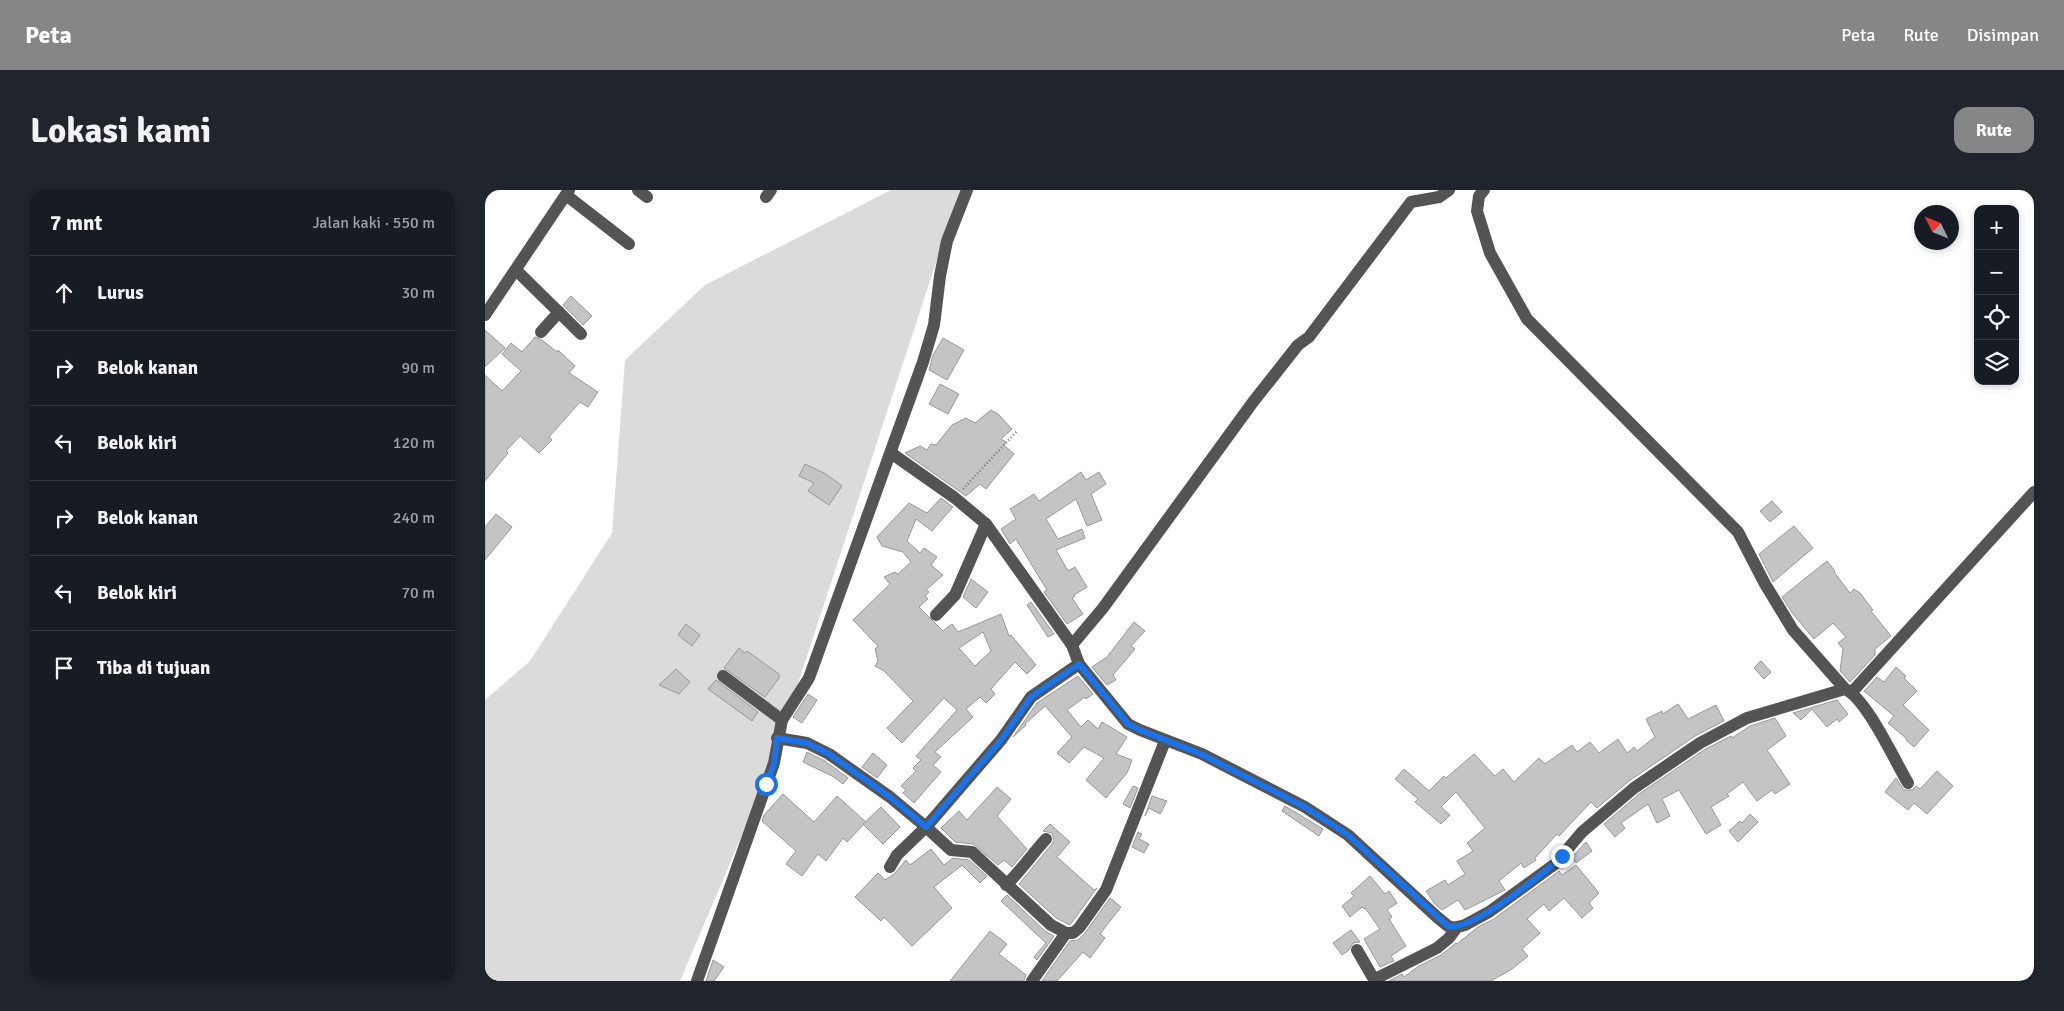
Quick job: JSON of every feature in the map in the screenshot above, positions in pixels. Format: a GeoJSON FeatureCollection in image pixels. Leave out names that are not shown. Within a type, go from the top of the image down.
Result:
{"type":"FeatureCollection","features":[{"type":"Feature","properties":{"kind":"street"},"geometry":{"type":"LineString","coordinates":[[697,981],[774,764],[777,738],[782,720],[809,678],[891,453],[934,325],[940,276],[947,241],[967,190]]}},
{"type":"Feature","properties":{"kind":"street"},"geometry":{"type":"LineString","coordinates":[[1072,645],[1103,608],[1253,402],[1299,344],[1309,337],[1411,202],[1439,197],[1449,190]]}},
{"type":"Feature","properties":{"kind":"street"},"geometry":{"type":"LineString","coordinates":[[485,315],[568,192],[629,244]]}},
{"type":"Feature","properties":{"kind":"street"},"geometry":{"type":"LineString","coordinates":[[1479,192],[1477,211],[1490,253],[1527,319],[1738,532],[1765,584],[1793,630],[1872,720],[1907,783]]}},
{"type":"Feature","properties":{"kind":"street"},"geometry":{"type":"LineString","coordinates":[[516,270],[581,334]]}},
{"type":"Feature","properties":{"kind":"street"},"geometry":{"type":"LineString","coordinates":[[541,332],[559,312]]}},
{"type":"Feature","properties":{"kind":"street"},"geometry":{"type":"LineString","coordinates":[[891,453],[955,498],[986,524],[1072,645],[1079,664],[1128,724],[1165,741],[1201,754],[1305,807],[1348,835],[1448,926],[1457,927],[1465,925],[1489,912],[1545,871],[1562,856],[1582,832],[1634,788],[1700,743],[1747,718],[1848,691],[2034,492]]}},
{"type":"Feature","properties":{"kind":"street"},"geometry":{"type":"LineString","coordinates":[[936,615],[955,595],[986,524]]}},
{"type":"Feature","properties":{"kind":"street"},"geometry":{"type":"LineString","coordinates":[[890,867],[897,856],[926,827],[1001,740],[1031,697],[1079,664]]}},
{"type":"Feature","properties":{"kind":"street"},"geometry":{"type":"LineString","coordinates":[[723,676],[782,720]]}},
{"type":"Feature","properties":{"kind":"street"},"geometry":{"type":"LineString","coordinates":[[777,738],[807,743],[829,754],[890,797],[951,850],[972,852],[1051,925],[1066,934],[1073,933],[1079,928],[1106,890],[1165,741]]}},
{"type":"Feature","properties":{"kind":"street"},"geometry":{"type":"LineString","coordinates":[[1006,885],[1022,869],[1028,859],[1046,839]]}},
{"type":"Feature","properties":{"kind":"street"},"geometry":{"type":"LineString","coordinates":[[1357,950],[1372,976],[1377,978],[1437,948],[1449,938],[1457,927]]}},
{"type":"Feature","properties":{"kind":"street"},"geometry":{"type":"LineString","coordinates":[[1032,981],[1066,934]]}},
{"type":"Feature","properties":{"kind":"path"},"geometry":{"type":"LineString","coordinates":[[955,498],[1017,431]]}},
{"type":"Feature","properties":{"kind":"shaded area"},"geometry":{"type":"Polygon","coordinates":[[[891,190],[963,190],[945,235],[770,769],[680,981],[485,981],[485,700],[530,661],[612,533],[625,360],[705,285],[891,190]]]}},
{"type":"Feature","properties":{"kind":"building"},"geometry":{"type":"Polygon","coordinates":[[[571,296],[592,316],[583,325],[563,305],[571,296]]]}},
{"type":"Feature","properties":{"kind":"building"},"geometry":{"type":"Polygon","coordinates":[[[485,330],[505,348],[485,367],[485,330]]]}},
{"type":"Feature","properties":{"kind":"building"},"geometry":{"type":"Polygon","coordinates":[[[535,337],[557,352],[558,350],[575,366],[569,373],[598,392],[588,407],[580,402],[549,437],[552,440],[539,453],[520,436],[506,451],[508,453],[485,481],[485,375],[502,391],[521,371],[502,354],[511,343],[522,352],[535,337]]]}},
{"type":"Feature","properties":{"kind":"building"},"geometry":{"type":"Polygon","coordinates":[[[943,338],[964,350],[947,380],[929,370],[933,355],[943,338]]]}},
{"type":"Feature","properties":{"kind":"building"},"geometry":{"type":"Polygon","coordinates":[[[940,384],[959,394],[948,414],[929,404],[940,384]]]}},
{"type":"Feature","properties":{"kind":"building"},"geometry":{"type":"Polygon","coordinates":[[[991,410],[998,414],[1012,429],[1001,439],[1006,442],[1004,445],[1014,454],[986,489],[980,484],[966,496],[905,453],[920,446],[927,450],[931,444],[936,445],[952,425],[966,418],[975,423],[991,410]]]}},
{"type":"Feature","properties":{"kind":"building"},"geometry":{"type":"Polygon","coordinates":[[[805,464],[826,474],[842,486],[829,505],[808,491],[814,483],[799,476],[805,464]]]}},
{"type":"Feature","properties":{"kind":"building"},"geometry":{"type":"Polygon","coordinates":[[[1081,472],[1086,480],[1099,472],[1106,484],[1091,494],[1102,520],[1087,526],[1076,499],[1046,519],[1058,539],[1082,529],[1085,538],[1056,550],[1068,571],[1075,567],[1087,587],[1072,598],[1083,614],[1067,624],[1044,592],[1047,590],[1016,539],[1010,544],[1001,529],[1016,519],[1010,509],[1034,494],[1039,501],[1081,472]]]}},
{"type":"Feature","properties":{"kind":"building"},"geometry":{"type":"Polygon","coordinates":[[[941,498],[953,507],[932,531],[916,519],[907,541],[920,553],[924,548],[937,557],[931,565],[943,575],[926,590],[929,592],[925,596],[928,599],[919,607],[943,631],[952,624],[958,632],[1001,614],[1009,636],[1011,635],[1036,665],[1027,674],[1015,662],[991,689],[995,694],[986,703],[980,697],[966,709],[973,717],[935,752],[941,757],[933,765],[941,772],[914,803],[903,793],[906,790],[901,786],[916,771],[913,768],[921,760],[916,756],[957,710],[944,698],[902,743],[887,728],[913,701],[884,671],[875,666],[878,661],[875,649],[878,646],[853,620],[890,584],[884,577],[895,572],[898,574],[911,562],[903,552],[882,546],[877,537],[909,503],[927,513],[941,498]],[[983,632],[959,648],[975,666],[991,651],[983,632]]]}},
{"type":"Feature","properties":{"kind":"building"},"geometry":{"type":"Polygon","coordinates":[[[1772,501],[1782,512],[1770,522],[1760,511],[1772,501]]]}},
{"type":"Feature","properties":{"kind":"building"},"geometry":{"type":"Polygon","coordinates":[[[496,514],[512,527],[485,560],[485,527],[496,514]]]}},
{"type":"Feature","properties":{"kind":"building"},"geometry":{"type":"Polygon","coordinates":[[[1794,526],[1813,548],[1773,582],[1759,554],[1794,526]]]}},
{"type":"Feature","properties":{"kind":"building"},"geometry":{"type":"Polygon","coordinates":[[[1827,561],[1850,593],[1854,589],[1860,593],[1873,610],[1871,611],[1891,636],[1875,649],[1875,655],[1850,682],[1840,671],[1843,649],[1838,643],[1846,637],[1833,623],[1814,639],[1793,614],[1782,597],[1827,561]]]}},
{"type":"Feature","properties":{"kind":"building"},"geometry":{"type":"Polygon","coordinates":[[[971,579],[988,592],[976,608],[963,597],[971,579]]]}},
{"type":"Feature","properties":{"kind":"building"},"geometry":{"type":"Polygon","coordinates":[[[1031,602],[1054,634],[1048,637],[1027,605],[1031,602]]]}},
{"type":"Feature","properties":{"kind":"building"},"geometry":{"type":"Polygon","coordinates":[[[1134,622],[1145,631],[1131,646],[1135,649],[1113,675],[1116,680],[1107,685],[1092,667],[1107,657],[1134,622]]]}},
{"type":"Feature","properties":{"kind":"building"},"geometry":{"type":"Polygon","coordinates":[[[686,624],[700,635],[692,646],[678,635],[686,624]]]}},
{"type":"Feature","properties":{"kind":"building"},"geometry":{"type":"Polygon","coordinates":[[[739,648],[745,653],[747,651],[779,674],[779,678],[765,697],[724,668],[739,648]]]}},
{"type":"Feature","properties":{"kind":"building"},"geometry":{"type":"Polygon","coordinates":[[[1761,661],[1771,672],[1764,679],[1754,668],[1761,661]]]}},
{"type":"Feature","properties":{"kind":"building"},"geometry":{"type":"Polygon","coordinates":[[[1896,667],[1906,676],[1904,678],[1917,691],[1903,705],[1929,730],[1914,747],[1888,723],[1894,716],[1864,691],[1877,677],[1884,682],[1896,667]]]}},
{"type":"Feature","properties":{"kind":"building"},"geometry":{"type":"Polygon","coordinates":[[[676,669],[690,682],[679,694],[659,685],[676,669]]]}},
{"type":"Feature","properties":{"kind":"building"},"geometry":{"type":"Polygon","coordinates":[[[1078,676],[1093,694],[1086,699],[1085,697],[1067,710],[1081,727],[1088,720],[1098,729],[1102,722],[1127,737],[1116,754],[1132,760],[1127,773],[1106,798],[1086,780],[1104,758],[1084,747],[1069,763],[1057,753],[1072,737],[1045,706],[1013,737],[1037,703],[1078,676]]]}},
{"type":"Feature","properties":{"kind":"building"},"geometry":{"type":"Polygon","coordinates":[[[716,680],[758,712],[752,721],[708,689],[716,680]]]}},
{"type":"Feature","properties":{"kind":"building"},"geometry":{"type":"Polygon","coordinates":[[[808,694],[817,700],[802,723],[793,717],[808,694]]]}},
{"type":"Feature","properties":{"kind":"building"},"geometry":{"type":"Polygon","coordinates":[[[1837,700],[1848,714],[1839,722],[1837,719],[1827,727],[1812,709],[1801,720],[1793,713],[1837,700]]]}},
{"type":"Feature","properties":{"kind":"building"},"geometry":{"type":"Polygon","coordinates":[[[1678,704],[1688,719],[1716,705],[1724,721],[1695,736],[1629,781],[1597,808],[1591,802],[1559,836],[1557,834],[1535,858],[1536,860],[1524,868],[1521,863],[1499,881],[1505,890],[1465,910],[1458,900],[1442,910],[1435,904],[1426,891],[1445,880],[1448,885],[1465,874],[1457,861],[1473,851],[1467,843],[1485,828],[1456,792],[1441,807],[1450,815],[1441,824],[1415,802],[1418,799],[1395,779],[1404,769],[1429,791],[1444,776],[1446,778],[1474,754],[1495,776],[1503,769],[1514,782],[1539,758],[1545,764],[1572,745],[1577,752],[1590,742],[1599,753],[1618,739],[1627,753],[1634,747],[1637,751],[1655,737],[1646,719],[1662,711],[1663,714],[1678,704]]]}},
{"type":"Feature","properties":{"kind":"building"},"geometry":{"type":"Polygon","coordinates":[[[1775,718],[1786,736],[1767,750],[1790,784],[1775,794],[1772,790],[1757,801],[1743,782],[1727,794],[1729,796],[1711,807],[1721,825],[1706,834],[1679,790],[1662,799],[1670,816],[1657,823],[1648,804],[1621,823],[1625,828],[1615,837],[1604,824],[1639,794],[1704,750],[1731,736],[1732,738],[1750,726],[1775,718]]]}},
{"type":"Feature","properties":{"kind":"building"},"geometry":{"type":"Polygon","coordinates":[[[807,752],[825,761],[848,778],[843,784],[834,777],[803,762],[807,752]]]}},
{"type":"Feature","properties":{"kind":"building"},"geometry":{"type":"Polygon","coordinates":[[[873,753],[887,765],[877,778],[862,767],[873,753]]]}},
{"type":"Feature","properties":{"kind":"building"},"geometry":{"type":"Polygon","coordinates":[[[1937,771],[1953,786],[1927,814],[1914,803],[1908,810],[1885,792],[1896,778],[1904,790],[1912,790],[1916,786],[1920,789],[1937,771]]]}},
{"type":"Feature","properties":{"kind":"building"},"geometry":{"type":"Polygon","coordinates":[[[1133,786],[1138,788],[1130,808],[1123,804],[1133,786]]]}},
{"type":"Feature","properties":{"kind":"building"},"geometry":{"type":"Polygon","coordinates":[[[997,787],[1011,799],[997,816],[1027,849],[1012,867],[1004,860],[998,865],[973,844],[955,842],[941,828],[959,811],[967,820],[997,787]]]}},
{"type":"Feature","properties":{"kind":"building"},"geometry":{"type":"Polygon","coordinates":[[[783,794],[814,822],[837,796],[866,822],[847,842],[843,838],[826,861],[818,854],[802,876],[786,864],[796,851],[762,821],[764,815],[783,794]]]}},
{"type":"Feature","properties":{"kind":"building"},"geometry":{"type":"Polygon","coordinates":[[[1152,796],[1167,801],[1160,814],[1149,808],[1145,816],[1152,796]]]}},
{"type":"Feature","properties":{"kind":"building"},"geometry":{"type":"Polygon","coordinates":[[[1285,806],[1323,829],[1319,836],[1282,811],[1285,806]]]}},
{"type":"Feature","properties":{"kind":"building"},"geometry":{"type":"Polygon","coordinates":[[[881,807],[900,827],[883,844],[863,824],[881,807]]]}},
{"type":"Feature","properties":{"kind":"building"},"geometry":{"type":"Polygon","coordinates":[[[1750,814],[1758,822],[1738,842],[1729,831],[1740,821],[1742,823],[1750,814]]]}},
{"type":"Feature","properties":{"kind":"building"},"geometry":{"type":"Polygon","coordinates":[[[1050,824],[1070,842],[1057,857],[1094,890],[1097,888],[1070,925],[1056,918],[1019,884],[1052,844],[1054,840],[1052,833],[1043,831],[1050,824]]]}},
{"type":"Feature","properties":{"kind":"building"},"geometry":{"type":"Polygon","coordinates":[[[1138,832],[1142,834],[1139,839],[1149,844],[1144,853],[1132,847],[1138,832]]]}},
{"type":"Feature","properties":{"kind":"building"},"geometry":{"type":"Polygon","coordinates":[[[1586,842],[1592,851],[1576,863],[1572,857],[1586,842]]]}},
{"type":"Feature","properties":{"kind":"building"},"geometry":{"type":"Polygon","coordinates":[[[931,849],[944,865],[953,858],[969,860],[987,876],[980,883],[962,865],[934,887],[952,908],[912,946],[884,917],[881,921],[855,897],[878,873],[885,880],[894,874],[906,860],[910,865],[931,849]]]}},
{"type":"Feature","properties":{"kind":"building"},"geometry":{"type":"Polygon","coordinates":[[[1576,865],[1599,893],[1589,903],[1593,908],[1582,918],[1564,898],[1549,911],[1544,904],[1527,919],[1540,933],[1522,949],[1528,956],[1512,969],[1491,981],[1389,981],[1402,974],[1404,977],[1419,966],[1441,955],[1559,871],[1562,875],[1576,865]]]}},
{"type":"Feature","properties":{"kind":"building"},"geometry":{"type":"Polygon","coordinates":[[[1370,876],[1385,894],[1389,891],[1397,903],[1387,910],[1392,917],[1389,919],[1406,946],[1391,956],[1394,961],[1380,967],[1364,939],[1380,929],[1365,908],[1362,907],[1350,917],[1342,906],[1354,896],[1351,893],[1370,876]]]}},
{"type":"Feature","properties":{"kind":"building"},"geometry":{"type":"Polygon","coordinates":[[[1007,895],[1045,931],[1054,936],[1037,960],[1034,957],[1046,943],[1001,901],[1007,895]]]}},
{"type":"Feature","properties":{"kind":"building"},"geometry":{"type":"Polygon","coordinates":[[[1110,898],[1121,907],[1100,934],[1105,938],[1090,958],[1083,952],[1057,981],[1042,981],[1070,941],[1078,940],[1085,933],[1110,898]]]}},
{"type":"Feature","properties":{"kind":"building"},"geometry":{"type":"Polygon","coordinates":[[[1351,930],[1360,942],[1353,943],[1349,950],[1342,955],[1333,943],[1351,930]]]}},
{"type":"Feature","properties":{"kind":"building"},"geometry":{"type":"Polygon","coordinates":[[[990,931],[1007,944],[999,954],[1026,975],[1024,981],[950,981],[990,931]]]}},
{"type":"Feature","properties":{"kind":"building"},"geometry":{"type":"Polygon","coordinates":[[[713,960],[724,967],[714,981],[706,981],[713,960]]]}},
{"type":"Feature","properties":{"kind":"route"},"geometry":{"type":"LineString","coordinates":[[766,784],[774,764],[777,738],[807,743],[829,754],[848,767],[890,797],[926,827],[1001,740],[1031,697],[1079,664],[1128,724],[1165,741],[1201,754],[1305,807],[1348,835],[1448,926],[1454,928],[1465,925],[1489,912],[1555,864],[1562,856]]}}]}
